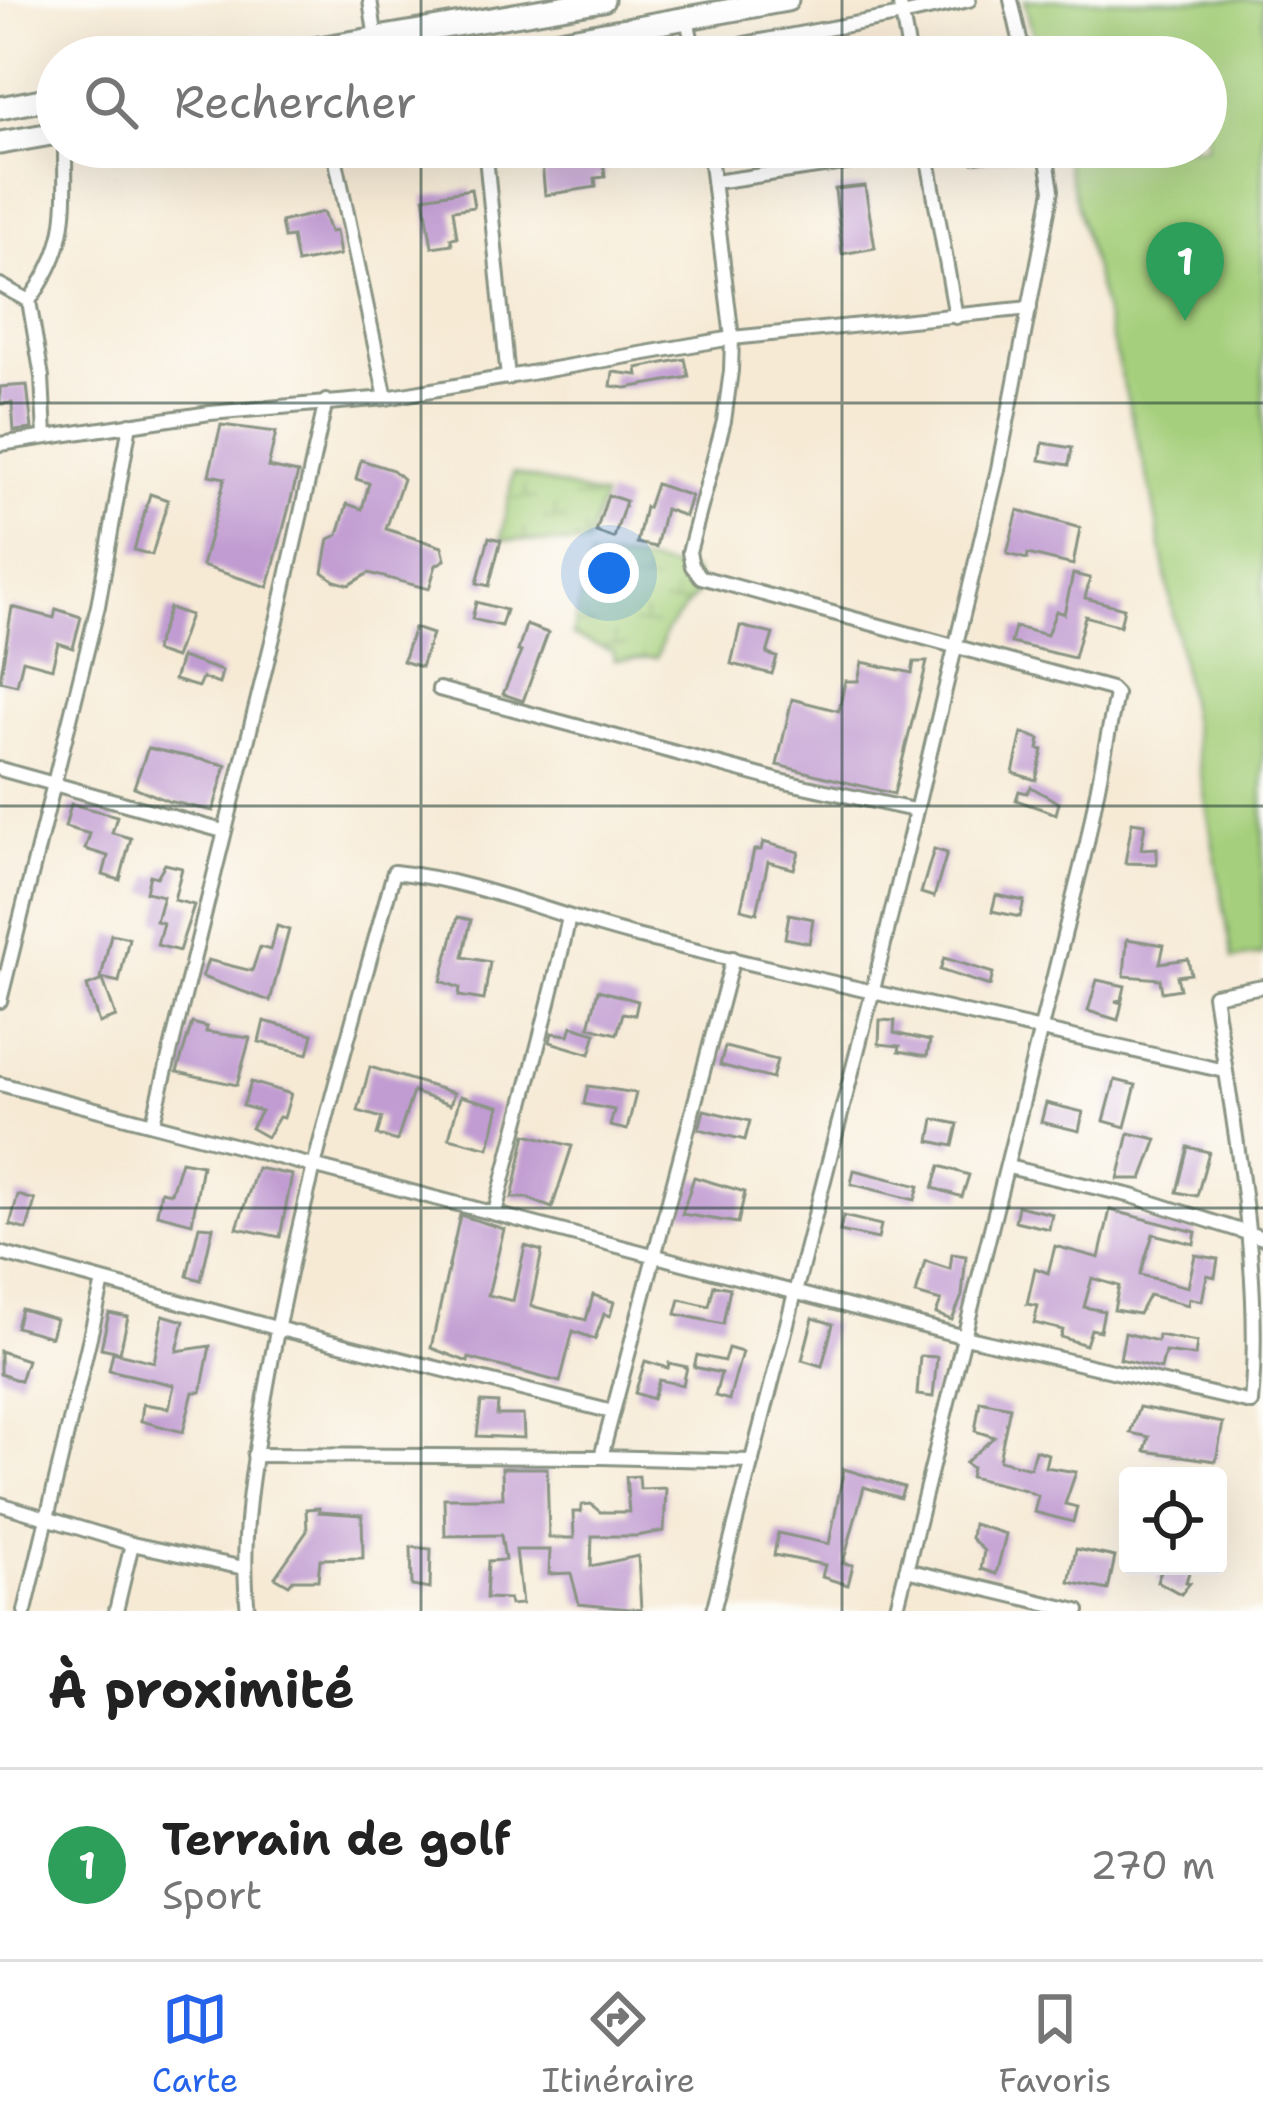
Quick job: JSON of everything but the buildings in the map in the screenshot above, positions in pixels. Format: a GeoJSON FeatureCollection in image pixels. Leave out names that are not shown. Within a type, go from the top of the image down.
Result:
{"type":"FeatureCollection","features":[{"type":"Feature","properties":{"kind":"highway"},"geometry":{"type":"LineString","coordinates":[[393,36],[603,0]]}},
{"type":"Feature","properties":{"kind":"highway"},"geometry":{"type":"LineString","coordinates":[[591,36],[787,0]]}},
{"type":"Feature","properties":{"kind":"highway"},"geometry":{"type":"LineString","coordinates":[[0,108],[36,101]]}},
{"type":"Feature","properties":{"kind":"highway"},"geometry":{"type":"LineString","coordinates":[[0,143],[36,137]]}},
{"type":"Feature","properties":{"kind":"street"},"geometry":{"type":"LineString","coordinates":[[370,0],[376,36]]}},
{"type":"Feature","properties":{"kind":"street"},"geometry":{"type":"LineString","coordinates":[[899,0],[906,36]]}},
{"type":"Feature","properties":{"kind":"street"},"geometry":{"type":"LineString","coordinates":[[795,36],[969,0]]}},
{"type":"Feature","properties":{"kind":"street"},"geometry":{"type":"LineString","coordinates":[[1011,0],[1019,36]]}},
{"type":"Feature","properties":{"kind":"street"},"geometry":{"type":"LineString","coordinates":[[687,19],[690,36]]}},
{"type":"Feature","properties":{"kind":"street"},"geometry":{"type":"LineString","coordinates":[[45,436],[42,377],[29,301],[53,268],[63,232],[65,168]]}},
{"type":"Feature","properties":{"kind":"street"},"geometry":{"type":"LineString","coordinates":[[337,168],[386,398]]}},
{"type":"Feature","properties":{"kind":"street"},"geometry":{"type":"LineString","coordinates":[[487,168],[508,378]]}},
{"type":"Feature","properties":{"kind":"street"},"geometry":{"type":"LineString","coordinates":[[712,168],[732,338],[724,421],[689,552],[696,572],[1116,694],[1087,843],[896,1611]]}},
{"type":"Feature","properties":{"kind":"street"},"geometry":{"type":"LineString","coordinates":[[714,182],[804,168]]}},
{"type":"Feature","properties":{"kind":"street"},"geometry":{"type":"LineString","coordinates":[[930,168],[956,317]]}},
{"type":"Feature","properties":{"kind":"street"},"geometry":{"type":"LineString","coordinates":[[713,1611],[873,990],[998,470],[1052,190],[1048,168]]}},
{"type":"Feature","properties":{"kind":"street"},"geometry":{"type":"LineString","coordinates":[[0,285],[29,301]]}},
{"type":"Feature","properties":{"kind":"street"},"geometry":{"type":"LineString","coordinates":[[0,444],[130,424],[386,398],[732,338],[1030,308]]}},
{"type":"Feature","properties":{"kind":"street"},"geometry":{"type":"LineString","coordinates":[[152,1122],[277,621],[326,401]]}},
{"type":"Feature","properties":{"kind":"street"},"geometry":{"type":"LineString","coordinates":[[0,1001],[98,606],[130,424]]}},
{"type":"Feature","properties":{"kind":"street"},"geometry":{"type":"LineString","coordinates":[[439,689],[780,781],[914,810]]}},
{"type":"Feature","properties":{"kind":"street"},"geometry":{"type":"LineString","coordinates":[[0,769],[223,831]]}},
{"type":"Feature","properties":{"kind":"street"},"geometry":{"type":"LineString","coordinates":[[248,1611],[244,1568],[254,1455],[276,1328],[313,1165],[394,872],[1038,1032],[1225,1071]]}},
{"type":"Feature","properties":{"kind":"street"},"geometry":{"type":"LineString","coordinates":[[495,1213],[529,1072],[551,1004],[569,917]]}},
{"type":"Feature","properties":{"kind":"street"},"geometry":{"type":"LineString","coordinates":[[601,1456],[733,958]]}},
{"type":"Feature","properties":{"kind":"street"},"geometry":{"type":"LineString","coordinates":[[0,1084],[965,1337],[1252,1403],[1256,1236],[1214,995],[1263,986]]}},
{"type":"Feature","properties":{"kind":"street"},"geometry":{"type":"LineString","coordinates":[[1008,1167],[1171,1207],[1256,1236]]}},
{"type":"Feature","properties":{"kind":"street"},"geometry":{"type":"LineString","coordinates":[[0,1253],[613,1412]]}},
{"type":"Feature","properties":{"kind":"street"},"geometry":{"type":"LineString","coordinates":[[25,1611],[103,1282]]}},
{"type":"Feature","properties":{"kind":"street"},"geometry":{"type":"LineString","coordinates":[[254,1455],[601,1456],[752,1462]]}},
{"type":"Feature","properties":{"kind":"street"},"geometry":{"type":"LineString","coordinates":[[0,1504],[132,1544],[244,1568]]}},
{"type":"Feature","properties":{"kind":"street"},"geometry":{"type":"LineString","coordinates":[[116,1611],[132,1544]]}},
{"type":"Feature","properties":{"kind":"street"},"geometry":{"type":"LineString","coordinates":[[906,1570],[1078,1611]]}},
{"type":"Feature","properties":{"kind":"green space"},"geometry":{"type":"Polygon","coordinates":[[[1024,0],[1263,0],[1263,955],[1233,959],[1152,495],[1067,168],[1227,168],[1227,36],[1033,36],[1024,0]]]}},
{"type":"Feature","properties":{"kind":"green space"},"geometry":{"type":"Polygon","coordinates":[[[513,473],[603,497],[587,545],[501,539],[513,473]]]}},
{"type":"Feature","properties":{"kind":"green space"},"geometry":{"type":"Polygon","coordinates":[[[590,557],[694,572],[696,595],[666,631],[657,657],[614,660],[614,652],[572,635],[590,557]]]}},
{"type":"Feature","properties":{"kind":"place","name":"Terrain de golf"},"geometry":{"type":"Point","coordinates":[1185,321]}}]}
